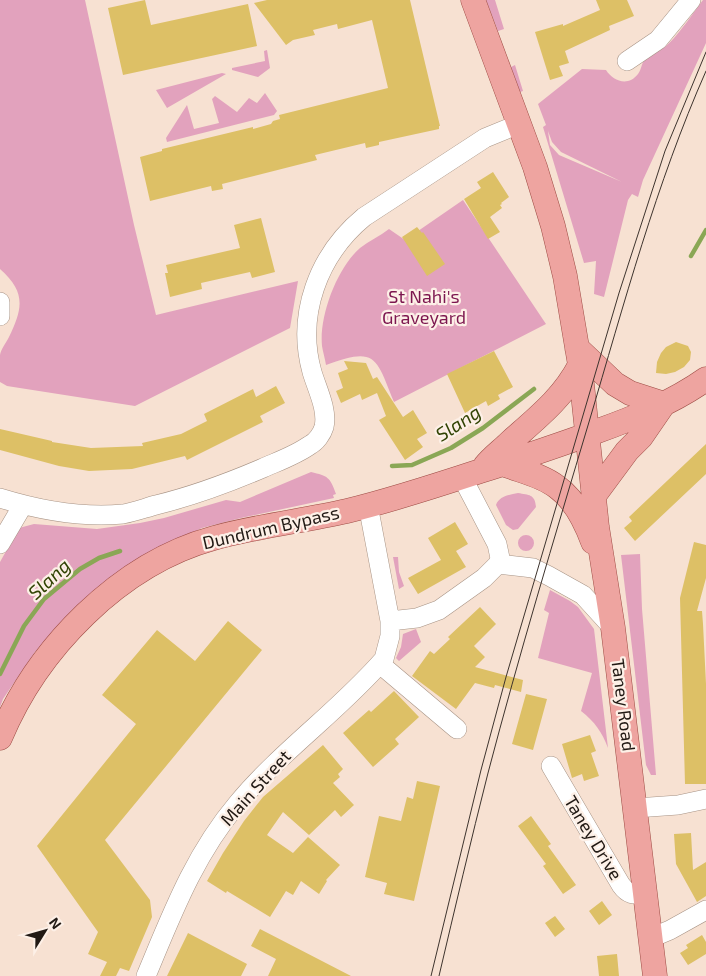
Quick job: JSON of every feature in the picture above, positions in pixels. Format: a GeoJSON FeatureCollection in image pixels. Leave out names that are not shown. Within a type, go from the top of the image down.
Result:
{"type":"FeatureCollection","features":[{"type":"Feature","properties":{"kind":"main road","name":"Taney Road"},"geometry":{"type":"LineString","coordinates":[[473,0],[535,167],[553,226],[565,276],[579,357],[593,497],[613,628],[655,976]]}},
{"type":"Feature","properties":{"kind":"main road"},"geometry":{"type":"LineString","coordinates":[[471,474],[488,462],[552,405],[571,382],[579,357],[630,393],[664,404],[593,497]]}},
{"type":"Feature","properties":{"kind":"main road","name":"Dundrum Bypass"},"geometry":{"type":"LineString","coordinates":[[0,738],[23,692],[56,645],[96,605],[138,574],[173,554],[212,538],[368,505],[503,464],[633,418],[664,404],[705,381]]}},
{"type":"Feature","properties":{"kind":"main road"},"geometry":{"type":"LineString","coordinates":[[503,464],[542,478],[564,493],[589,532],[604,569]]}},
{"type":"Feature","properties":{"kind":"street"},"geometry":{"type":"LineString","coordinates":[[627,61],[658,40],[691,0]]}},
{"type":"Feature","properties":{"kind":"street"},"geometry":{"type":"LineString","coordinates":[[0,498],[23,505],[75,514],[124,514],[227,484],[283,460],[312,445],[324,428],[324,417],[308,357],[306,326],[317,280],[327,259],[349,230],[364,217],[485,138],[519,124]]}},
{"type":"Feature","properties":{"kind":"street"},"geometry":{"type":"LineString","coordinates":[[0,302],[0,316]]}},
{"type":"Feature","properties":{"kind":"street"},"geometry":{"type":"LineString","coordinates":[[390,621],[417,618],[439,610],[484,578],[498,564],[500,554],[497,544],[471,474]]}},
{"type":"Feature","properties":{"kind":"street"},"geometry":{"type":"LineString","coordinates":[[0,544],[23,505]]}},
{"type":"Feature","properties":{"kind":"street","name":"Main Street"},"geometry":{"type":"LineString","coordinates":[[146,976],[180,893],[212,837],[256,782],[384,659],[388,648],[390,621],[368,505]]}},
{"type":"Feature","properties":{"kind":"street"},"geometry":{"type":"LineString","coordinates":[[498,564],[524,566],[550,576],[582,595],[613,628]]}},
{"type":"Feature","properties":{"kind":"street"},"geometry":{"type":"LineString","coordinates":[[380,664],[457,728]]}},
{"type":"Feature","properties":{"kind":"street","name":"Taney Drive"},"geometry":{"type":"LineString","coordinates":[[551,766],[625,891],[631,895],[645,894]]}},
{"type":"Feature","properties":{"kind":"street"},"geometry":{"type":"LineString","coordinates":[[636,808],[678,805],[706,799]]}},
{"type":"Feature","properties":{"kind":"street"},"geometry":{"type":"LineString","coordinates":[[651,938],[706,910]]}},
{"type":"Feature","properties":{"kind":"green space"},"geometry":{"type":"Polygon","coordinates":[[[0,0],[85,0],[134,225],[156,315],[298,281],[290,328],[135,406],[7,386],[0,382],[1,350],[14,327],[20,301],[14,285],[0,269],[0,0]]]}},
{"type":"Feature","properties":{"kind":"green space"},"geometry":{"type":"Polygon","coordinates":[[[486,0],[495,0],[504,29],[498,31],[486,0]]]}},
{"type":"Feature","properties":{"kind":"green space"},"geometry":{"type":"Polygon","coordinates":[[[703,0],[706,0],[706,43],[643,180],[638,197],[632,194],[628,200],[604,297],[594,294],[596,261],[584,263],[543,127],[546,125],[538,104],[582,69],[606,70],[617,80],[621,81],[634,78],[646,58],[671,42],[703,0]],[[548,131],[550,145],[559,155],[622,182],[561,152],[552,142],[548,131]]]}},
{"type":"Feature","properties":{"kind":"green space"},"geometry":{"type":"Polygon","coordinates":[[[267,50],[270,68],[258,77],[232,70],[232,68],[265,61],[264,51],[267,50]]]}},
{"type":"Feature","properties":{"kind":"green space"},"geometry":{"type":"Polygon","coordinates":[[[515,65],[523,91],[520,92],[511,67],[515,65]]]}},
{"type":"Feature","properties":{"kind":"green space"},"geometry":{"type":"Polygon","coordinates":[[[222,73],[226,74],[167,108],[156,90],[222,73]]]}},
{"type":"Feature","properties":{"kind":"green space"},"geometry":{"type":"Polygon","coordinates":[[[265,93],[277,111],[274,115],[167,142],[166,138],[187,105],[194,129],[219,123],[212,99],[215,96],[237,112],[249,98],[257,103],[265,93]]]}},
{"type":"Feature","properties":{"kind":"green space","name":"St Nahi's Graveyard"},"geometry":{"type":"Polygon","coordinates":[[[463,200],[546,324],[394,402],[383,375],[372,360],[365,357],[356,357],[326,365],[322,346],[323,321],[331,293],[352,257],[360,248],[389,229],[405,240],[463,200]]]}},
{"type":"Feature","properties":{"kind":"green space"},"geometry":{"type":"Polygon","coordinates":[[[311,472],[328,478],[336,494],[333,495],[334,498],[202,528],[159,549],[107,581],[72,610],[35,652],[3,699],[0,707],[0,562],[19,528],[34,524],[97,529],[140,523],[226,500],[240,502],[311,472]]]}},
{"type":"Feature","properties":{"kind":"green space"},"geometry":{"type":"Polygon","coordinates":[[[518,493],[533,497],[536,507],[518,529],[513,530],[506,525],[496,505],[502,498],[518,493]]]}},
{"type":"Feature","properties":{"kind":"green space"},"geometry":{"type":"Polygon","coordinates":[[[523,535],[529,535],[534,540],[532,549],[523,551],[518,546],[518,540],[523,535]]]}},
{"type":"Feature","properties":{"kind":"green space"},"geometry":{"type":"Polygon","coordinates":[[[640,554],[642,609],[656,775],[651,775],[646,765],[621,555],[640,554]]]}},
{"type":"Feature","properties":{"kind":"green space"},"geometry":{"type":"Polygon","coordinates":[[[393,557],[398,557],[399,572],[404,586],[399,589],[393,557]]]}},
{"type":"Feature","properties":{"kind":"green space"},"geometry":{"type":"Polygon","coordinates":[[[550,590],[578,607],[594,629],[608,748],[598,728],[581,711],[592,673],[538,658],[549,613],[544,610],[550,590]]]}},
{"type":"Feature","properties":{"kind":"green space"},"geometry":{"type":"Polygon","coordinates":[[[416,629],[421,642],[399,661],[396,658],[401,647],[403,634],[416,629]]]}},
{"type":"Feature","properties":{"kind":"building"},"geometry":{"type":"Polygon","coordinates":[[[145,0],[151,25],[248,4],[257,46],[123,75],[108,8],[145,0]]]}},
{"type":"Feature","properties":{"kind":"building"},"geometry":{"type":"Polygon","coordinates":[[[267,0],[410,0],[440,126],[439,129],[379,142],[379,145],[366,148],[365,143],[315,155],[317,160],[222,184],[223,189],[212,191],[211,186],[150,201],[140,157],[162,151],[162,149],[271,124],[273,121],[280,119],[279,115],[388,88],[372,20],[338,29],[337,24],[313,30],[315,35],[293,40],[286,45],[254,3],[267,0]]]}},
{"type":"Feature","properties":{"kind":"building"},"geometry":{"type":"Polygon","coordinates":[[[596,0],[627,0],[634,16],[609,26],[610,30],[565,51],[569,63],[559,66],[563,76],[550,80],[535,32],[563,24],[563,26],[600,10],[596,0]]]}},
{"type":"Feature","properties":{"kind":"building"},"geometry":{"type":"Polygon","coordinates":[[[493,172],[509,197],[501,203],[502,208],[490,217],[500,232],[488,239],[464,199],[481,188],[477,182],[493,172]]]}},
{"type":"Feature","properties":{"kind":"building"},"geometry":{"type":"Polygon","coordinates":[[[261,218],[275,272],[252,278],[250,272],[201,283],[202,289],[170,297],[165,273],[168,273],[166,265],[240,248],[234,225],[261,218]]]}},
{"type":"Feature","properties":{"kind":"building"},"geometry":{"type":"Polygon","coordinates":[[[417,227],[423,232],[445,264],[427,276],[402,237],[417,227]]]}},
{"type":"Feature","properties":{"kind":"building"},"geometry":{"type":"Polygon","coordinates":[[[676,342],[688,346],[691,352],[690,360],[684,367],[675,372],[666,374],[656,373],[657,362],[661,353],[666,347],[676,342]]]}},
{"type":"Feature","properties":{"kind":"building"},"geometry":{"type":"Polygon","coordinates":[[[494,351],[513,387],[498,395],[500,399],[488,406],[486,401],[465,413],[447,374],[494,351]]]}},
{"type":"Feature","properties":{"kind":"building"},"geometry":{"type":"Polygon","coordinates":[[[344,361],[366,363],[373,379],[377,377],[403,417],[413,410],[427,433],[417,439],[423,447],[405,460],[379,420],[386,416],[377,393],[362,400],[360,394],[341,403],[336,391],[343,388],[338,373],[348,369],[344,361]]]}},
{"type":"Feature","properties":{"kind":"building"},"geometry":{"type":"Polygon","coordinates":[[[276,386],[285,403],[260,416],[263,422],[187,460],[185,456],[132,469],[89,471],[59,466],[0,450],[0,429],[52,442],[91,448],[143,446],[142,443],[181,434],[207,421],[204,414],[253,389],[256,397],[276,386]]]}},
{"type":"Feature","properties":{"kind":"building"},"geometry":{"type":"Polygon","coordinates":[[[706,444],[706,474],[635,541],[624,528],[632,521],[629,517],[706,444]]]}},
{"type":"Feature","properties":{"kind":"building"},"geometry":{"type":"Polygon","coordinates":[[[455,522],[468,544],[456,551],[466,567],[418,594],[408,578],[441,560],[428,538],[455,522]]]}},
{"type":"Feature","properties":{"kind":"building"},"geometry":{"type":"Polygon","coordinates":[[[694,542],[706,545],[706,578],[697,611],[702,611],[703,624],[706,684],[706,784],[685,784],[680,598],[694,542]]]}},
{"type":"Feature","properties":{"kind":"building"},"geometry":{"type":"Polygon","coordinates":[[[480,607],[496,624],[474,646],[485,657],[475,667],[523,680],[521,692],[495,685],[494,688],[475,683],[456,709],[412,676],[430,651],[434,654],[450,639],[448,637],[480,607]]]}},
{"type":"Feature","properties":{"kind":"building"},"geometry":{"type":"Polygon","coordinates":[[[228,621],[262,650],[105,840],[150,900],[152,917],[129,971],[120,968],[116,976],[100,976],[107,962],[88,954],[98,932],[37,846],[136,724],[102,695],[157,630],[195,661],[228,621]]]}},
{"type":"Feature","properties":{"kind":"building"},"geometry":{"type":"Polygon","coordinates":[[[394,691],[419,717],[395,739],[399,744],[373,767],[343,733],[369,710],[371,712],[394,691]]]}},
{"type":"Feature","properties":{"kind":"building"},"geometry":{"type":"Polygon","coordinates":[[[526,694],[547,699],[533,750],[512,744],[526,694]]]}},
{"type":"Feature","properties":{"kind":"building"},"geometry":{"type":"Polygon","coordinates":[[[590,735],[596,751],[591,753],[599,776],[584,781],[582,774],[572,778],[562,744],[590,735]]]}},
{"type":"Feature","properties":{"kind":"building"},"geometry":{"type":"Polygon","coordinates":[[[323,745],[343,769],[338,774],[340,777],[333,783],[354,805],[341,817],[335,810],[309,835],[283,812],[267,835],[293,853],[308,837],[340,865],[326,880],[319,894],[301,881],[293,895],[286,891],[270,917],[207,881],[244,821],[263,797],[323,745]]]}},
{"type":"Feature","properties":{"kind":"building"},"geometry":{"type":"Polygon","coordinates":[[[417,781],[440,786],[414,901],[384,894],[387,883],[365,877],[379,816],[401,821],[407,797],[413,799],[417,781]]]}},
{"type":"Feature","properties":{"kind":"building"},"geometry":{"type":"Polygon","coordinates":[[[531,816],[551,844],[548,846],[576,885],[563,894],[543,866],[546,864],[518,826],[531,816]]]}},
{"type":"Feature","properties":{"kind":"building"},"geometry":{"type":"Polygon","coordinates":[[[691,833],[693,870],[706,862],[706,896],[697,902],[676,864],[674,834],[691,833]]]}},
{"type":"Feature","properties":{"kind":"building"},"geometry":{"type":"Polygon","coordinates":[[[602,901],[612,915],[599,925],[589,911],[602,901]]]}},
{"type":"Feature","properties":{"kind":"building"},"geometry":{"type":"Polygon","coordinates":[[[555,916],[565,929],[555,937],[545,923],[555,916]]]}},
{"type":"Feature","properties":{"kind":"building"},"geometry":{"type":"Polygon","coordinates":[[[260,929],[351,976],[268,976],[276,959],[251,946],[260,929]]]}},
{"type":"Feature","properties":{"kind":"building"},"geometry":{"type":"Polygon","coordinates":[[[188,933],[247,964],[241,976],[167,976],[188,933]]]}},
{"type":"Feature","properties":{"kind":"building"},"geometry":{"type":"Polygon","coordinates":[[[702,935],[706,942],[706,954],[688,965],[680,953],[688,948],[686,945],[702,935]]]}},
{"type":"Feature","properties":{"kind":"building"},"geometry":{"type":"Polygon","coordinates":[[[617,954],[619,976],[599,976],[597,956],[617,954]]]}},
{"type":"Feature","properties":{"kind":"waterway","name":"Slang"},"geometry":{"type":"LineString","coordinates":[[691,256],[706,230]]}},
{"type":"Feature","properties":{"kind":"waterway","name":"Slang"},"geometry":{"type":"LineString","coordinates":[[392,466],[412,465],[451,448],[483,428],[534,389]]}},
{"type":"Feature","properties":{"kind":"waterway","name":"Slang"},"geometry":{"type":"LineString","coordinates":[[0,674],[24,626],[44,599],[80,569],[99,558],[120,551]]}},
{"type":"Feature","properties":{"kind":"tram line"},"geometry":{"type":"LineString","coordinates":[[431,976],[481,770],[506,677],[619,293],[665,151],[706,52]]}},
{"type":"Feature","properties":{"kind":"tram line"},"geometry":{"type":"LineString","coordinates":[[439,976],[488,773],[550,553],[656,201],[706,71]]}}]}
